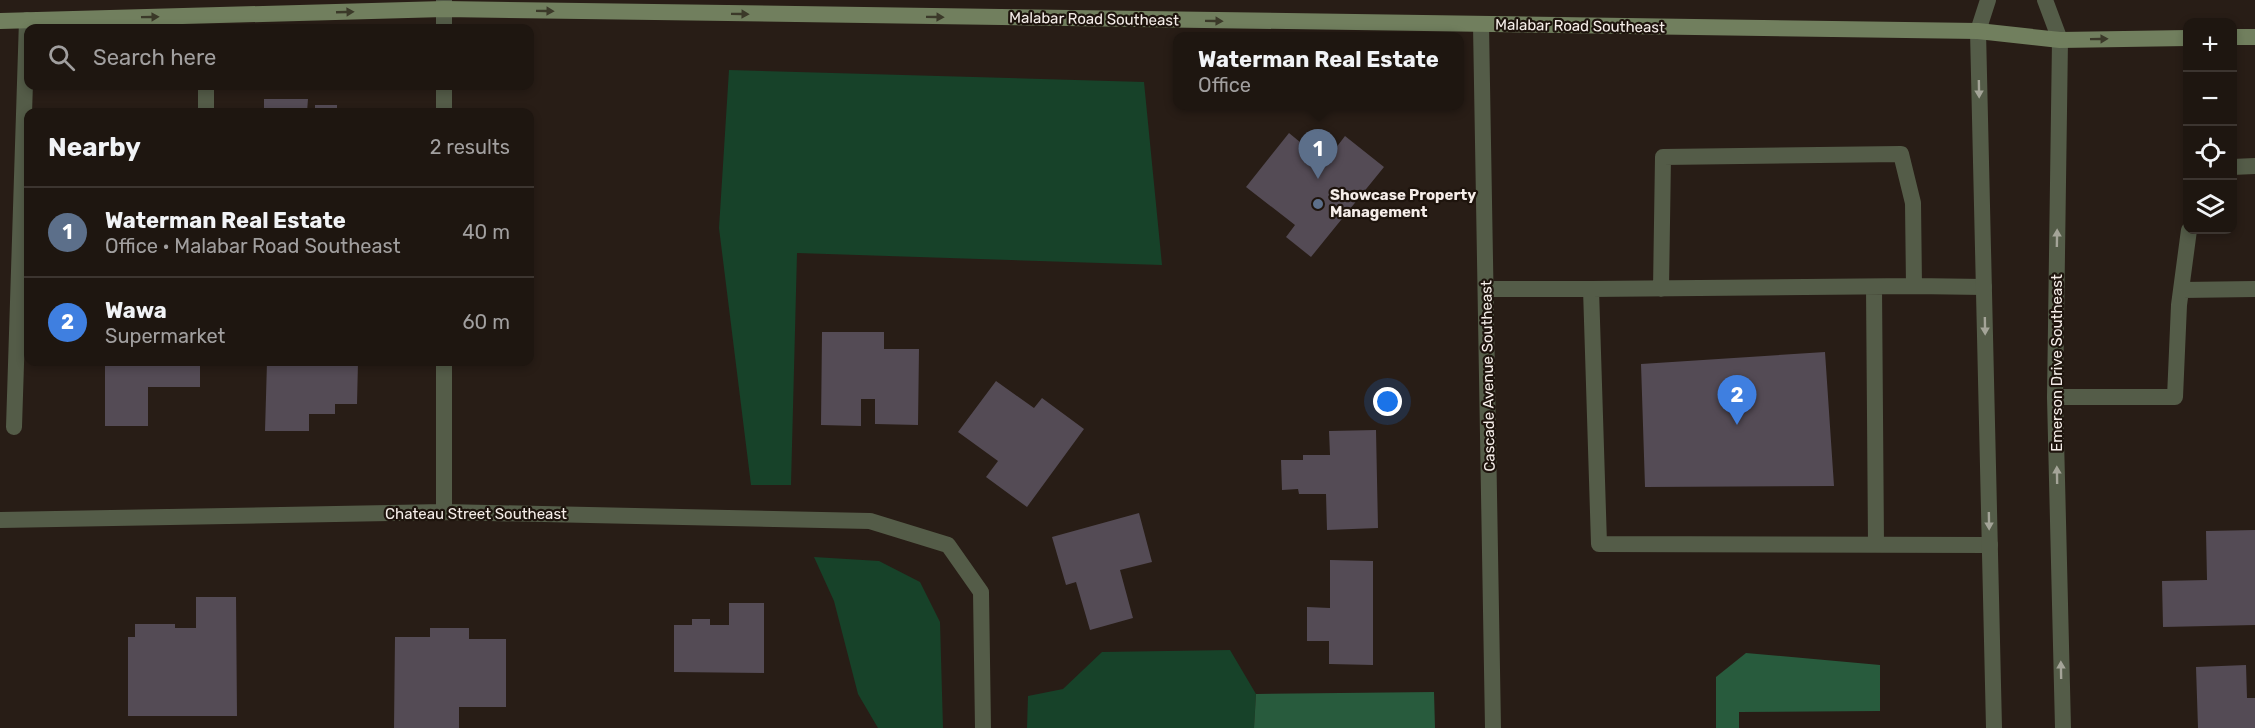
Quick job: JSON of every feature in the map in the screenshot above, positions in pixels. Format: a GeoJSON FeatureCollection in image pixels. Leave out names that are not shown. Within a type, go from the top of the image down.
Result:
{"type":"FeatureCollection","features":[{"type":"Feature","properties":{"kind":"main road","name":"Malabar Road Southeast"},"geometry":{"type":"LineString","coordinates":[[0,21],[178,23],[444,5],[1481,25],[1978,31],[2060,40],[2183,38]]}},
{"type":"Feature","properties":{"kind":"main road"},"geometry":{"type":"LineString","coordinates":[[2237,37],[2255,37]]}},
{"type":"Feature","properties":{"kind":"street"},"geometry":{"type":"LineString","coordinates":[[1988,0],[1978,31],[1994,728]]}},
{"type":"Feature","properties":{"kind":"street","name":"Emerson Drive Southeast"},"geometry":{"type":"LineString","coordinates":[[2044,0],[2060,40],[2055,397],[2062,728]]}},
{"type":"Feature","properties":{"kind":"street"},"geometry":{"type":"LineString","coordinates":[[444,5],[444,24]]}},
{"type":"Feature","properties":{"kind":"street"},"geometry":{"type":"LineString","coordinates":[[27,20],[27,24]]}},
{"type":"Feature","properties":{"kind":"street","name":"Cascade Avenue Southeast"},"geometry":{"type":"LineString","coordinates":[[1481,25],[1493,728]]}},
{"type":"Feature","properties":{"kind":"street"},"geometry":{"type":"LineString","coordinates":[[24,108],[25,90]]}},
{"type":"Feature","properties":{"kind":"street"},"geometry":{"type":"LineString","coordinates":[[206,90],[206,108]]}},
{"type":"Feature","properties":{"kind":"street"},"geometry":{"type":"LineString","coordinates":[[444,90],[444,108]]}},
{"type":"Feature","properties":{"kind":"street"},"geometry":{"type":"LineString","coordinates":[[14,427],[24,114]]}},
{"type":"Feature","properties":{"kind":"street"},"geometry":{"type":"LineString","coordinates":[[1661,289],[1663,158],[1901,154],[1913,203],[1914,286]]}},
{"type":"Feature","properties":{"kind":"street"},"geometry":{"type":"LineString","coordinates":[[2237,167],[2255,166]]}},
{"type":"Feature","properties":{"kind":"street"},"geometry":{"type":"LineString","coordinates":[[2055,397],[2175,397],[2188,234]]}},
{"type":"Feature","properties":{"kind":"street"},"geometry":{"type":"LineString","coordinates":[[1875,287],[1876,544]]}},
{"type":"Feature","properties":{"kind":"street"},"geometry":{"type":"LineString","coordinates":[[1487,289],[1984,287]]}},
{"type":"Feature","properties":{"kind":"street"},"geometry":{"type":"LineString","coordinates":[[1591,289],[1599,543],[1990,545]]}},
{"type":"Feature","properties":{"kind":"street"},"geometry":{"type":"LineString","coordinates":[[2182,290],[2255,289]]}},
{"type":"Feature","properties":{"kind":"street"},"geometry":{"type":"LineString","coordinates":[[444,366],[444,512]]}},
{"type":"Feature","properties":{"kind":"street","name":"Chateau Street Southeast"},"geometry":{"type":"LineString","coordinates":[[0,520],[444,512],[870,521],[948,545],[981,592],[983,728]]}},
{"type":"Feature","properties":{"kind":"green space"},"geometry":{"type":"Polygon","coordinates":[[[729,70],[1144,82],[1162,265],[797,253],[791,485],[751,485],[719,228],[729,70]]]}},
{"type":"Feature","properties":{"kind":"green space"},"geometry":{"type":"Polygon","coordinates":[[[814,557],[879,561],[920,582],[940,622],[943,728],[878,728],[858,694],[834,601],[814,557]]]}},
{"type":"Feature","properties":{"kind":"green space"},"geometry":{"type":"Polygon","coordinates":[[[1230,650],[1256,694],[1254,728],[1027,728],[1028,696],[1063,689],[1102,652],[1230,650]]]}},
{"type":"Feature","properties":{"kind":"green space"},"geometry":{"type":"Polygon","coordinates":[[[1746,653],[1880,665],[1880,711],[1739,712],[1739,728],[1716,728],[1716,677],[1746,653]]]}},
{"type":"Feature","properties":{"kind":"green space"},"geometry":{"type":"Polygon","coordinates":[[[1434,692],[1435,728],[1254,728],[1256,694],[1434,692]]]}},
{"type":"Feature","properties":{"kind":"building"},"geometry":{"type":"Polygon","coordinates":[[[264,99],[308,99],[307,108],[264,108],[264,99]]]}},
{"type":"Feature","properties":{"kind":"building"},"geometry":{"type":"Polygon","coordinates":[[[315,105],[337,105],[337,108],[315,108],[315,105]]]}},
{"type":"Feature","properties":{"kind":"building"},"geometry":{"type":"Polygon","coordinates":[[[1289,133],[1317,156],[1321,151],[1329,157],[1345,136],[1384,167],[1311,257],[1286,237],[1295,225],[1246,187],[1289,133]]]}},
{"type":"Feature","properties":{"kind":"building"},"geometry":{"type":"Polygon","coordinates":[[[822,332],[884,332],[884,349],[919,349],[918,425],[875,424],[875,399],[861,399],[861,426],[821,425],[822,332]]]}},
{"type":"Feature","properties":{"kind":"building"},"geometry":{"type":"Polygon","coordinates":[[[1825,352],[1834,486],[1645,487],[1641,364],[1825,352]]]}},
{"type":"Feature","properties":{"kind":"building"},"geometry":{"type":"Polygon","coordinates":[[[105,366],[200,366],[200,387],[148,387],[148,426],[105,426],[105,366]]]}},
{"type":"Feature","properties":{"kind":"building"},"geometry":{"type":"Polygon","coordinates":[[[267,366],[358,366],[357,404],[335,404],[335,414],[309,414],[309,431],[265,431],[267,366]]]}},
{"type":"Feature","properties":{"kind":"building"},"geometry":{"type":"Polygon","coordinates":[[[996,381],[1034,408],[1042,398],[1084,429],[1027,507],[986,477],[998,461],[958,432],[996,381]]]}},
{"type":"Feature","properties":{"kind":"building"},"geometry":{"type":"Polygon","coordinates":[[[1376,430],[1378,528],[1327,530],[1326,494],[1299,494],[1298,489],[1282,490],[1281,460],[1303,460],[1303,455],[1330,455],[1329,431],[1376,430]]]}},
{"type":"Feature","properties":{"kind":"building"},"geometry":{"type":"Polygon","coordinates":[[[1139,513],[1152,562],[1120,570],[1133,618],[1090,630],[1076,582],[1066,585],[1052,537],[1139,513]]]}},
{"type":"Feature","properties":{"kind":"building"},"geometry":{"type":"Polygon","coordinates":[[[2255,530],[2255,625],[2163,627],[2162,581],[2207,580],[2206,531],[2255,530]]]}},
{"type":"Feature","properties":{"kind":"building"},"geometry":{"type":"Polygon","coordinates":[[[1330,560],[1373,561],[1373,665],[1329,664],[1329,641],[1307,641],[1307,607],[1330,608],[1330,560]]]}},
{"type":"Feature","properties":{"kind":"building"},"geometry":{"type":"Polygon","coordinates":[[[196,597],[236,597],[237,716],[128,716],[128,637],[135,637],[135,624],[175,624],[175,628],[196,628],[196,597]]]}},
{"type":"Feature","properties":{"kind":"building"},"geometry":{"type":"Polygon","coordinates":[[[729,603],[764,603],[764,673],[674,672],[674,625],[692,625],[692,619],[710,619],[710,625],[729,625],[729,603]]]}},
{"type":"Feature","properties":{"kind":"building"},"geometry":{"type":"Polygon","coordinates":[[[430,628],[469,628],[469,639],[506,639],[506,707],[459,707],[459,728],[394,728],[395,637],[430,637],[430,628]]]}},
{"type":"Feature","properties":{"kind":"building"},"geometry":{"type":"Polygon","coordinates":[[[2246,665],[2247,698],[2255,698],[2255,728],[2198,728],[2196,667],[2246,665]]]}},
{"type":"Feature","properties":{"kind":"place","name":"Waterman Real Estate"},"geometry":{"type":"Point","coordinates":[1318,179]}},
{"type":"Feature","properties":{"kind":"place","name":"Showcase Property Management"},"geometry":{"type":"Point","coordinates":[1318,204]}},
{"type":"Feature","properties":{"kind":"place","name":"Wawa"},"geometry":{"type":"Point","coordinates":[1737,425]}}]}
